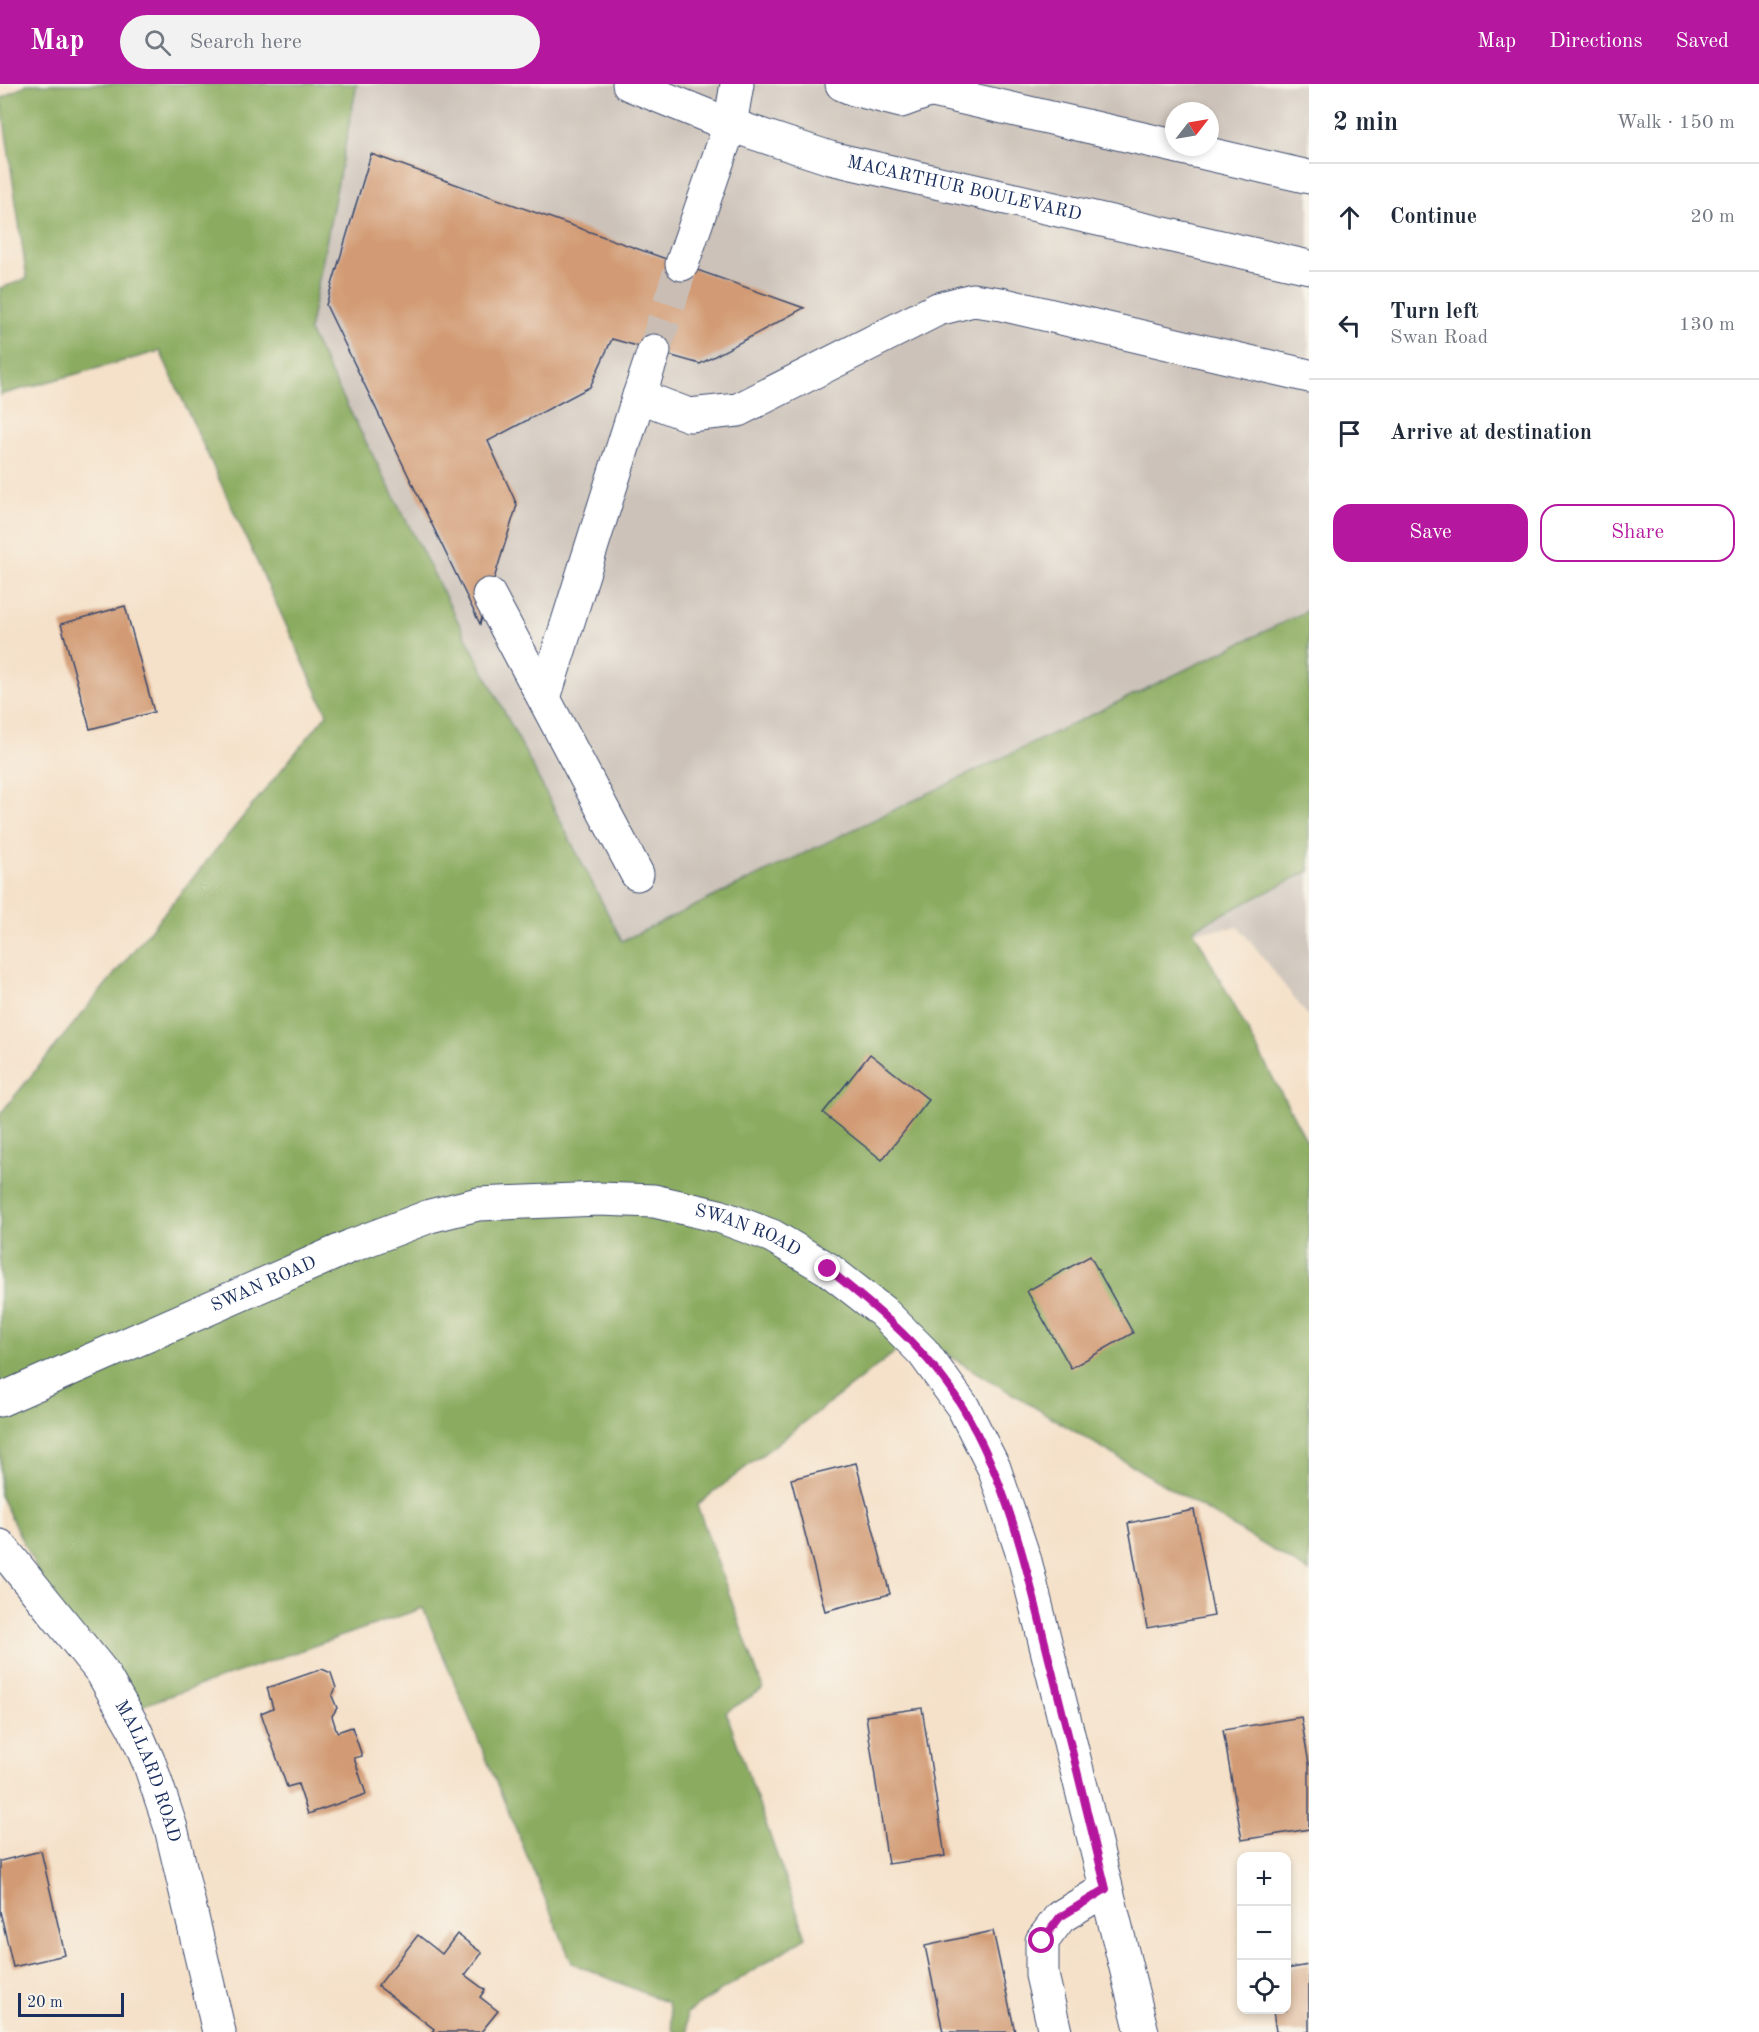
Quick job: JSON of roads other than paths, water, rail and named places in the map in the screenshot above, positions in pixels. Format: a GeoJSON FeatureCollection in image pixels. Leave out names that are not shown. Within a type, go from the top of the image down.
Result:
{"type":"FeatureCollection","features":[{"type":"Feature","properties":{"kind":"street","name":"MACARTHUR BOULEVARD"},"geometry":{"type":"LineString","coordinates":[[629,84],[730,124],[830,158],[1309,267]]}},
{"type":"Feature","properties":{"kind":"street"},"geometry":{"type":"LineString","coordinates":[[682,264],[730,124],[737,84]]}},
{"type":"Feature","properties":{"kind":"street"},"geometry":{"type":"LineString","coordinates":[[842,84],[901,101],[916,87],[1165,144]]}},
{"type":"Feature","properties":{"kind":"street"},"geometry":{"type":"LineString","coordinates":[[1216,156],[1309,177]]}},
{"type":"Feature","properties":{"kind":"street"},"geometry":{"type":"LineString","coordinates":[[639,396],[689,415],[738,410],[938,309],[973,300],[1002,304],[1309,376]]}},
{"type":"Feature","properties":{"kind":"street"},"geometry":{"type":"LineString","coordinates":[[544,698],[654,351]]}},
{"type":"Feature","properties":{"kind":"street"},"geometry":{"type":"LineString","coordinates":[[489,595],[637,874]]}},
{"type":"Feature","properties":{"kind":"street","name":"SWAN ROAD"},"geometry":{"type":"LineString","coordinates":[[0,1400],[351,1246],[430,1216],[478,1204],[588,1199],[654,1201],[719,1216],[772,1236],[828,1269],[882,1312],[923,1352],[963,1407],[994,1468],[1025,1561],[1142,2032]]}},
{"type":"Feature","properties":{"kind":"street","name":"MALLARD ROAD"},"geometry":{"type":"LineString","coordinates":[[0,1546],[102,1672],[134,1728],[150,1765],[171,1828],[219,2032]]}},
{"type":"Feature","properties":{"kind":"street"},"geometry":{"type":"LineString","coordinates":[[1055,2032],[1042,1975],[1042,1941],[1060,1917],[1106,1889]]}},
{"type":"Feature","properties":{"kind":"tunnel"},"geometry":{"type":"LineString","coordinates":[[654,351],[682,264]]}}]}
